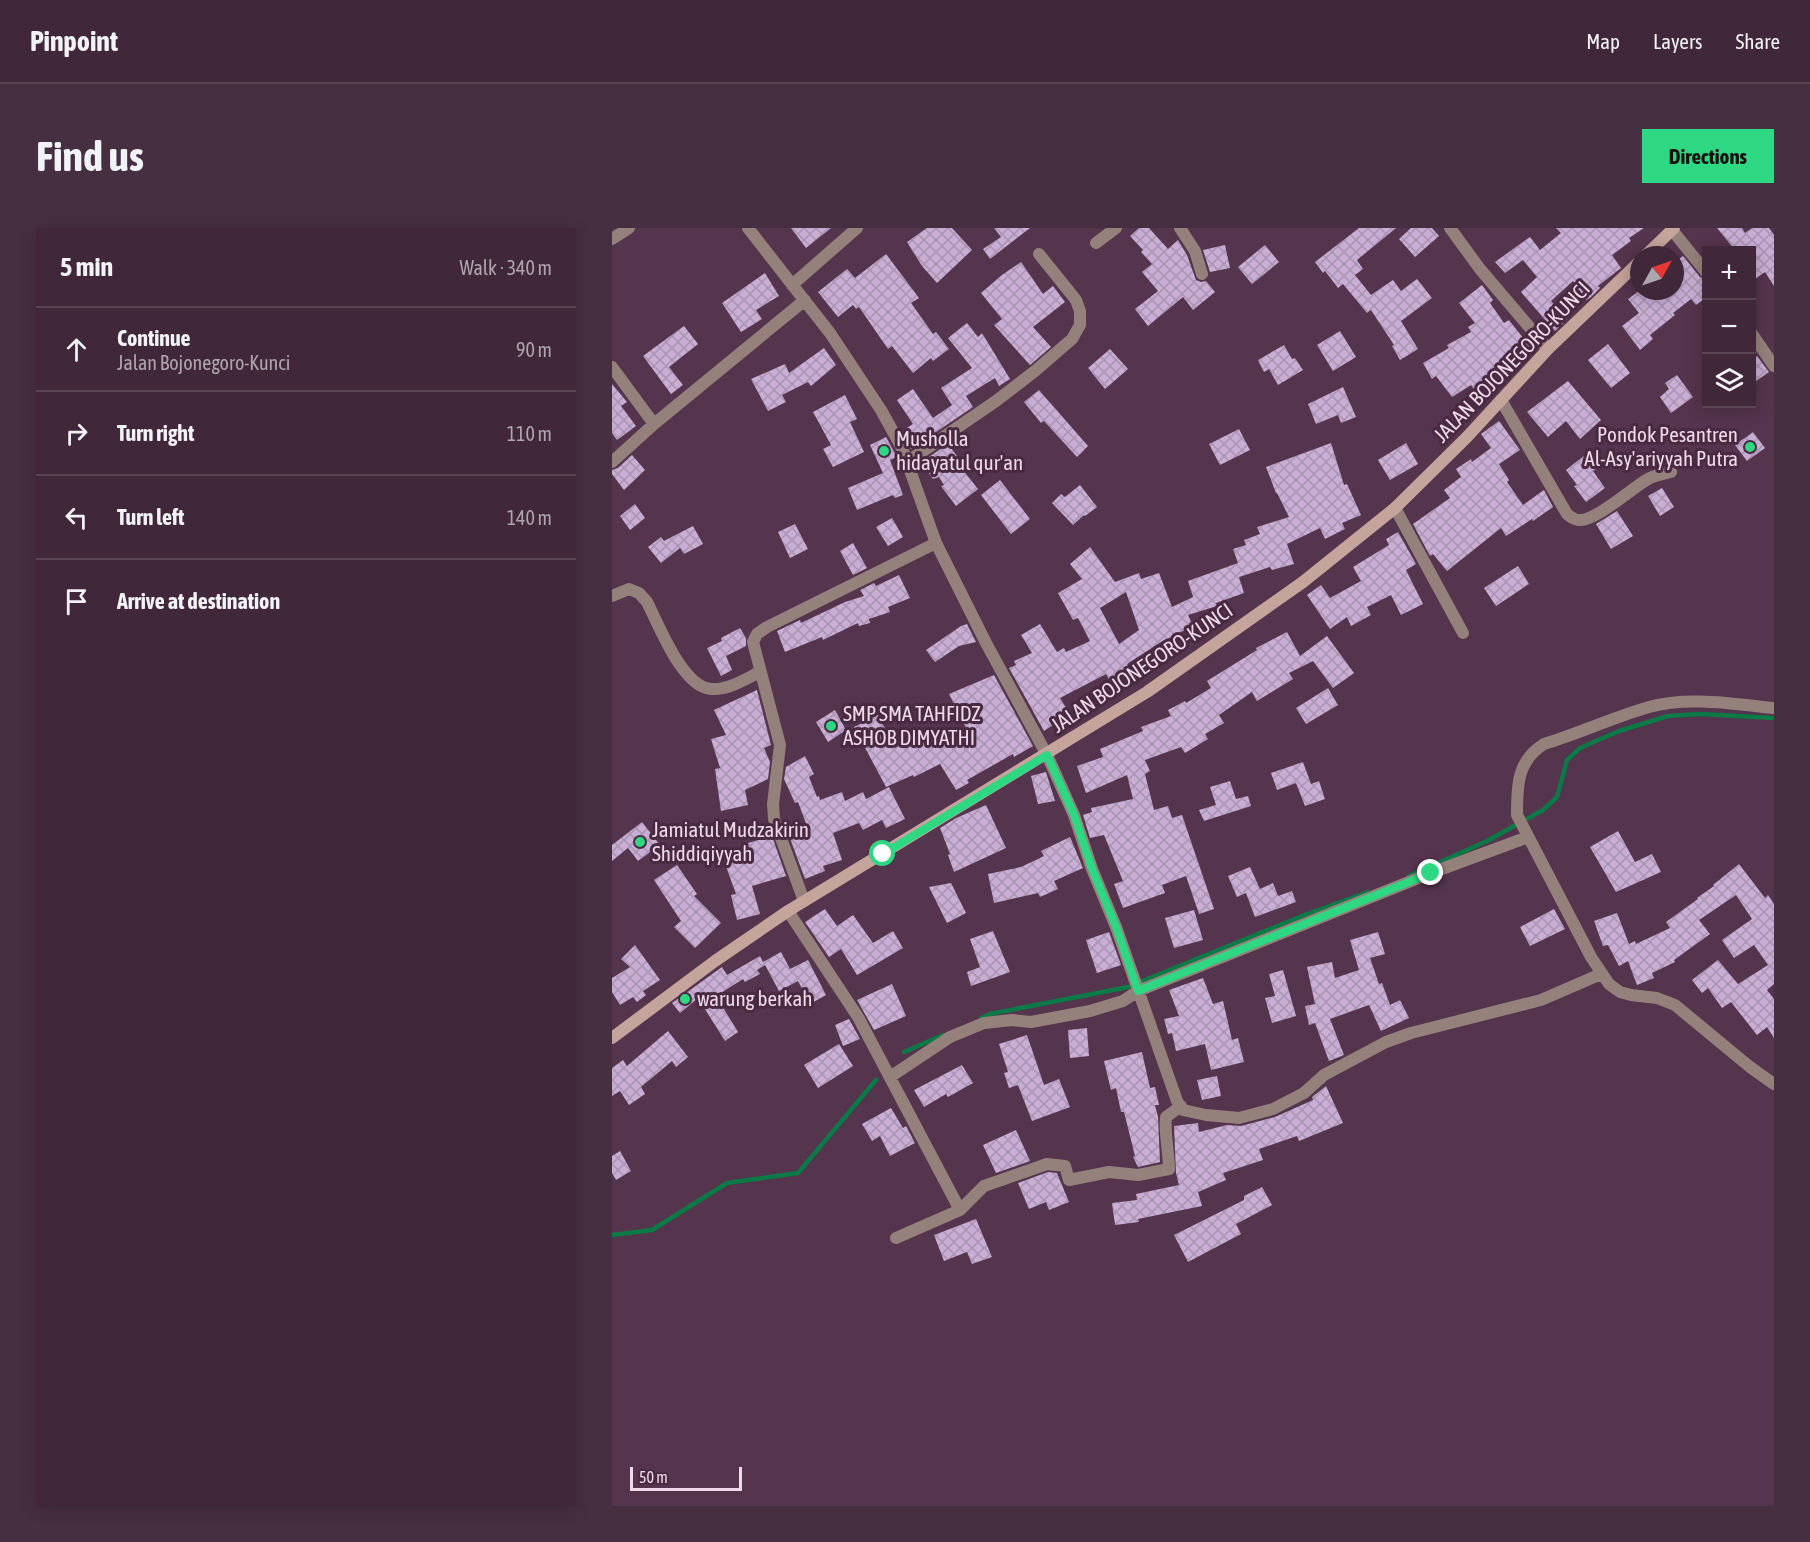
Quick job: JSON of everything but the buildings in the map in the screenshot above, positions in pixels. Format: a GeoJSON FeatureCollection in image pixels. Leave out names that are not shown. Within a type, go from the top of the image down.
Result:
{"type":"FeatureCollection","features":[{"type":"Feature","properties":{"kind":"main road"},"geometry":{"type":"LineString","coordinates":[[1655,246],[1673,229]]}},
{"type":"Feature","properties":{"kind":"main road","name":"JALAN BOJONEGORO-KUNCI"},"geometry":{"type":"LineString","coordinates":[[612,1038],[788,911],[1047,755],[1147,692],[1269,608],[1395,508],[1548,350],[1630,271]]}},
{"type":"Feature","properties":{"kind":"street"},"geometry":{"type":"LineString","coordinates":[[612,239],[629,228]]}},
{"type":"Feature","properties":{"kind":"street"},"geometry":{"type":"LineString","coordinates":[[748,228],[805,300],[871,393],[892,429],[907,462],[936,543],[986,643],[1047,755],[1074,815],[1177,1101],[1183,1110],[1191,1113],[1239,1118],[1273,1109],[1304,1093],[1324,1075],[1386,1042],[1411,1033],[1541,1000],[1600,974]]}},
{"type":"Feature","properties":{"kind":"street"},"geometry":{"type":"LineString","coordinates":[[792,285],[857,228]]}},
{"type":"Feature","properties":{"kind":"street"},"geometry":{"type":"LineString","coordinates":[[1096,243],[1116,228]]}},
{"type":"Feature","properties":{"kind":"street"},"geometry":{"type":"LineString","coordinates":[[1180,228],[1195,251],[1202,274]]}},
{"type":"Feature","properties":{"kind":"street"},"geometry":{"type":"LineString","coordinates":[[1450,228],[1480,269],[1548,350]]}},
{"type":"Feature","properties":{"kind":"street"},"geometry":{"type":"LineString","coordinates":[[1673,229],[1702,266]]}},
{"type":"Feature","properties":{"kind":"street"},"geometry":{"type":"LineString","coordinates":[[907,462],[996,401],[1072,339],[1080,325],[1080,311],[1076,300],[1039,254]]}},
{"type":"Feature","properties":{"kind":"street"},"geometry":{"type":"LineString","coordinates":[[612,462],[654,424],[805,300]]}},
{"type":"Feature","properties":{"kind":"street"},"geometry":{"type":"LineString","coordinates":[[1756,340],[1774,366]]}},
{"type":"Feature","properties":{"kind":"street"},"geometry":{"type":"LineString","coordinates":[[612,367],[654,424]]}},
{"type":"Feature","properties":{"kind":"street"},"geometry":{"type":"LineString","coordinates":[[1502,400],[1567,514],[1574,519],[1582,520],[1596,514],[1649,478],[1671,472]]}},
{"type":"Feature","properties":{"kind":"street"},"geometry":{"type":"LineString","coordinates":[[1395,508],[1463,633]]}},
{"type":"Feature","properties":{"kind":"street"},"geometry":{"type":"LineString","coordinates":[[804,901],[774,819],[773,804],[780,745],[753,642],[758,634],[767,627],[936,543]]}},
{"type":"Feature","properties":{"kind":"street"},"geometry":{"type":"LineString","coordinates":[[612,596],[629,589],[639,593],[647,602],[688,676],[699,686],[710,690],[726,688],[760,672]]}},
{"type":"Feature","properties":{"kind":"street"},"geometry":{"type":"LineString","coordinates":[[1774,708],[1705,703],[1651,707],[1544,744],[1529,755],[1518,780],[1517,815],[1600,974],[1620,992],[1675,1005],[1750,1067],[1774,1083]]}},
{"type":"Feature","properties":{"kind":"street"},"geometry":{"type":"LineString","coordinates":[[887,1072],[950,1037],[984,1023],[1012,1020],[1030,1022],[1090,1011],[1123,1001],[1137,989],[1527,835]]}},
{"type":"Feature","properties":{"kind":"street"},"geometry":{"type":"LineString","coordinates":[[788,911],[858,1017],[960,1210]]}},
{"type":"Feature","properties":{"kind":"street"},"geometry":{"type":"LineString","coordinates":[[896,1239],[960,1210],[984,1186],[1047,1164],[1065,1166],[1069,1180],[1109,1172],[1138,1175],[1170,1169],[1166,1117],[1180,1106]]}},
{"type":"Feature","properties":{"kind":"waterway"},"geometry":{"type":"LineString","coordinates":[[1409,876],[1487,841],[1543,810],[1557,797],[1567,760],[1580,748],[1619,731],[1668,716],[1700,714],[1774,718]]}},
{"type":"Feature","properties":{"kind":"waterway"},"geometry":{"type":"LineString","coordinates":[[981,1018],[990,1014],[1128,987],[1307,914],[1368,892]]}},
{"type":"Feature","properties":{"kind":"waterway"},"geometry":{"type":"LineString","coordinates":[[904,1052],[943,1035]]}},
{"type":"Feature","properties":{"kind":"waterway"},"geometry":{"type":"LineString","coordinates":[[612,1235],[652,1230],[727,1183],[798,1173],[876,1080]]}},
{"type":"Feature","properties":{"kind":"place","name":"Pondok Pesantren Al-Asy'ariyyah Putra"},"geometry":{"type":"Point","coordinates":[1750,447]}},
{"type":"Feature","properties":{"kind":"place","name":"Musholla hidayatul qur'an"},"geometry":{"type":"Point","coordinates":[884,451]}},
{"type":"Feature","properties":{"kind":"place","name":"SMP SMA TAHFIDZ ASHOB DIMYATHI"},"geometry":{"type":"Point","coordinates":[831,726]}},
{"type":"Feature","properties":{"kind":"place","name":"Jamiatul Mudzakirin Shiddiqiyyah"},"geometry":{"type":"Point","coordinates":[640,842]}},
{"type":"Feature","properties":{"kind":"place","name":"warung berkah"},"geometry":{"type":"Point","coordinates":[685,999]}},
{"type":"Feature","properties":{"kind":"route"},"geometry":{"type":"LineString","coordinates":[[883,854],[1047,755],[1074,815],[1138,991],[1431,873]]}}]}
